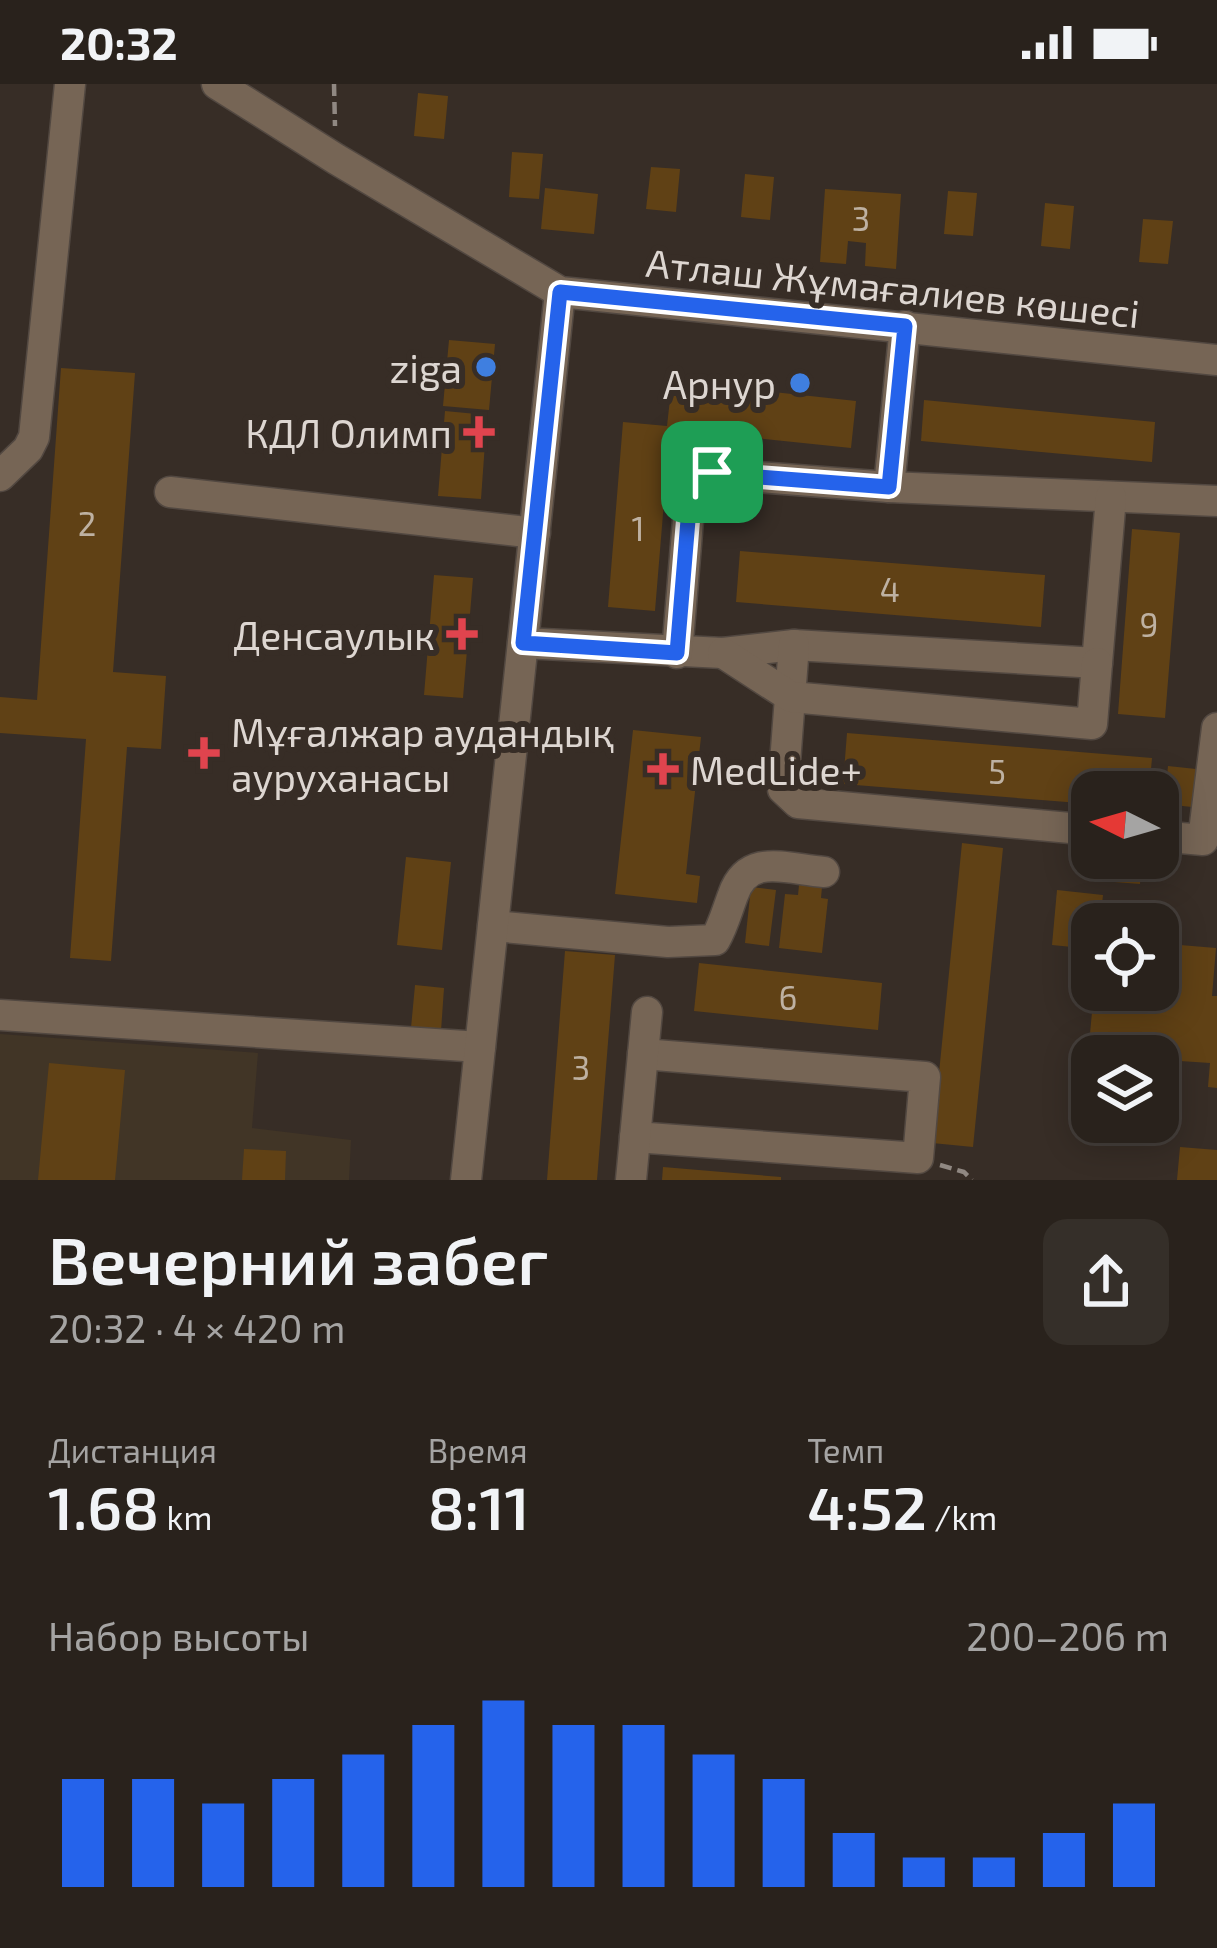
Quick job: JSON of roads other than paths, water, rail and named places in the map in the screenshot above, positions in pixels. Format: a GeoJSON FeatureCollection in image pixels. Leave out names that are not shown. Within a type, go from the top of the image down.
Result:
{"type":"FeatureCollection","features":[{"type":"Feature","properties":{"kind":"street"},"geometry":{"type":"LineString","coordinates":[[0,476],[34,437],[70,84]]}},
{"type":"Feature","properties":{"kind":"street"},"geometry":{"type":"LineString","coordinates":[[217,84],[254,94],[336,159],[560,292],[466,1180]]}},
{"type":"Feature","properties":{"kind":"street","name":"Атлаш Жұмағалиев көшесі"},"geometry":{"type":"LineString","coordinates":[[560,292],[1217,360]]}},
{"type":"Feature","properties":{"kind":"street"},"geometry":{"type":"LineString","coordinates":[[889,487],[905,326]]}},
{"type":"Feature","properties":{"kind":"street"},"geometry":{"type":"LineString","coordinates":[[677,653],[692,472],[889,487],[1217,501]]}},
{"type":"Feature","properties":{"kind":"street"},"geometry":{"type":"LineString","coordinates":[[170,492],[535,533]]}},
{"type":"Feature","properties":{"kind":"street"},"geometry":{"type":"LineString","coordinates":[[723,653],[791,697],[1092,724],[1111,496]]}},
{"type":"Feature","properties":{"kind":"street"},"geometry":{"type":"LineString","coordinates":[[523,643],[677,653],[794,645],[1097,663]]}},
{"type":"Feature","properties":{"kind":"street"},"geometry":{"type":"LineString","coordinates":[[794,645],[783,789],[798,803],[1071,828]]}},
{"type":"Feature","properties":{"kind":"street"},"geometry":{"type":"LineString","coordinates":[[1179,838],[1203,840],[1217,728]]}},
{"type":"Feature","properties":{"kind":"street"},"geometry":{"type":"LineString","coordinates":[[493,926],[668,942],[715,940],[737,883],[746,872],[758,867],[824,872]]}},
{"type":"Feature","properties":{"kind":"street"},"geometry":{"type":"LineString","coordinates":[[631,1180],[647,1012]]}},
{"type":"Feature","properties":{"kind":"street"},"geometry":{"type":"LineString","coordinates":[[0,1015],[480,1048]]}},
{"type":"Feature","properties":{"kind":"street"},"geometry":{"type":"LineString","coordinates":[[635,1137],[918,1158],[925,1077],[643,1054]]}},
{"type":"Feature","properties":{"kind":"place","name":"ziga"},"geometry":{"type":"Point","coordinates":[486,367]}},
{"type":"Feature","properties":{"kind":"place","name":"Арнур"},"geometry":{"type":"Point","coordinates":[800,383]}},
{"type":"Feature","properties":{"kind":"place","name":"КДЛ Олимп"},"geometry":{"type":"Point","coordinates":[479,432]}},
{"type":"Feature","properties":{"kind":"place","name":"Денсаулык"},"geometry":{"type":"Point","coordinates":[462,634]}},
{"type":"Feature","properties":{"kind":"place","name":"Мұғалжар аудандық ауруханасы"},"geometry":{"type":"Point","coordinates":[204,753]}},
{"type":"Feature","properties":{"kind":"place","name":"MedLide+"},"geometry":{"type":"Point","coordinates":[663,769]}}]}
